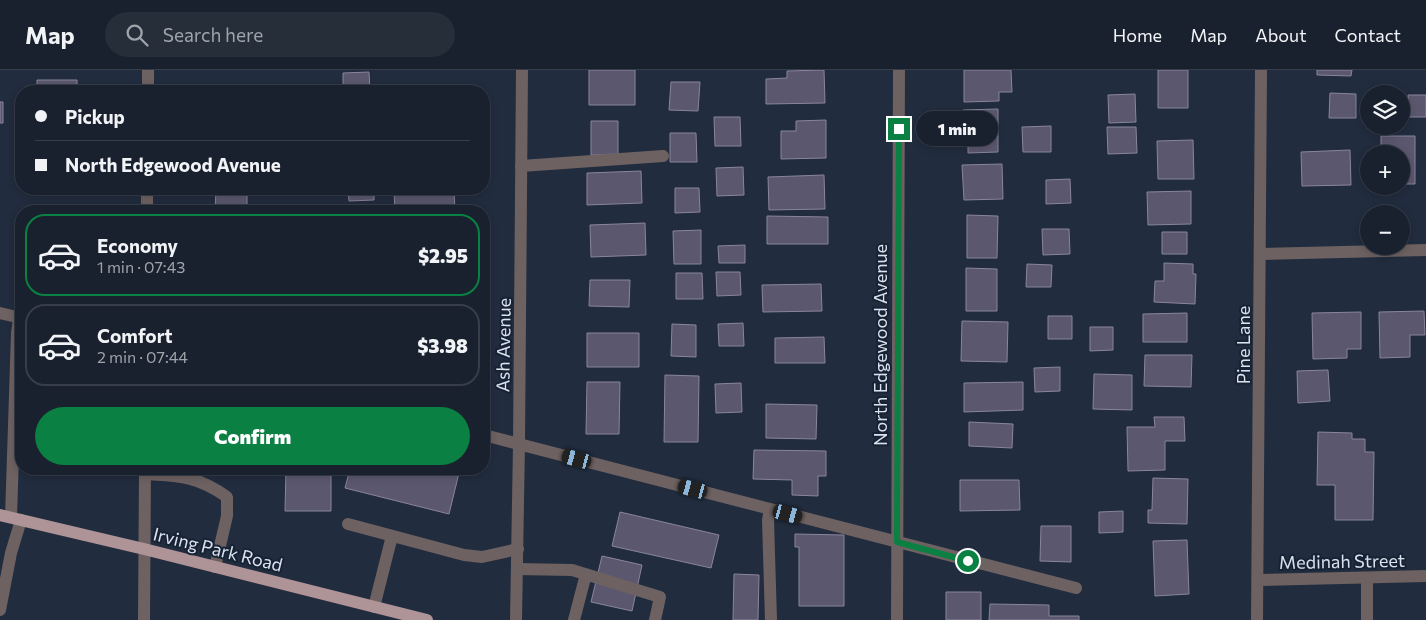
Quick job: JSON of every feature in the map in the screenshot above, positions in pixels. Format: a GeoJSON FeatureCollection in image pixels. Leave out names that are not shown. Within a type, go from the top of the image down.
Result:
{"type":"FeatureCollection","features":[{"type":"Feature","properties":{"kind":"main road","name":"Irving Park Road"},"geometry":{"type":"LineString","coordinates":[[10,517],[427,620]]}},
{"type":"Feature","properties":{"kind":"street"},"geometry":{"type":"LineString","coordinates":[[148,70],[148,85]]}},
{"type":"Feature","properties":{"kind":"street","name":"Ash Avenue"},"geometry":{"type":"LineString","coordinates":[[516,620],[520,444],[522,70]]}},
{"type":"Feature","properties":{"kind":"street","name":"North Edgewood Avenue"},"geometry":{"type":"LineString","coordinates":[[897,620],[899,70]]}},
{"type":"Feature","properties":{"kind":"street","name":"Pine Lane"},"geometry":{"type":"LineString","coordinates":[[1257,620],[1261,70]]}},
{"type":"Feature","properties":{"kind":"street"},"geometry":{"type":"LineString","coordinates":[[521,166],[663,156]]}},
{"type":"Feature","properties":{"kind":"street"},"geometry":{"type":"LineString","coordinates":[[1261,254],[1426,250]]}},
{"type":"Feature","properties":{"kind":"street"},"geometry":{"type":"LineString","coordinates":[[0,313],[15,317]]}},
{"type":"Feature","properties":{"kind":"street"},"geometry":{"type":"LineString","coordinates":[[0,610],[11,553],[10,517],[15,385]]}},
{"type":"Feature","properties":{"kind":"street"},"geometry":{"type":"LineString","coordinates":[[490,436],[1076,588]]}},
{"type":"Feature","properties":{"kind":"street"},"geometry":{"type":"LineString","coordinates":[[144,620],[145,475]]}},
{"type":"Feature","properties":{"kind":"street"},"geometry":{"type":"LineString","coordinates":[[174,475],[183,476],[214,488],[227,497],[227,516],[215,567]]}},
{"type":"Feature","properties":{"kind":"street"},"geometry":{"type":"LineString","coordinates":[[770,509],[768,520],[771,620]]}},
{"type":"Feature","properties":{"kind":"street"},"geometry":{"type":"LineString","coordinates":[[348,524],[464,555],[482,557],[518,548]]}},
{"type":"Feature","properties":{"kind":"street"},"geometry":{"type":"LineString","coordinates":[[374,606],[392,536]]}},
{"type":"Feature","properties":{"kind":"street"},"geometry":{"type":"LineString","coordinates":[[517,568],[572,570],[660,598],[655,620]]}},
{"type":"Feature","properties":{"kind":"street"},"geometry":{"type":"LineString","coordinates":[[574,620],[586,574]]}},
{"type":"Feature","properties":{"kind":"street","name":"Medinah Street"},"geometry":{"type":"LineString","coordinates":[[1258,580],[1426,576]]}},
{"type":"Feature","properties":{"kind":"street"},"geometry":{"type":"LineString","coordinates":[[1367,578],[1367,620]]}},
{"type":"Feature","properties":{"kind":"building"},"geometry":{"type":"Polygon","coordinates":[[[589,70],[635,70],[635,105],[589,105],[589,70]]]}},
{"type":"Feature","properties":{"kind":"building"},"geometry":{"type":"Polygon","coordinates":[[[824,70],[825,103],[766,104],[766,79],[787,78],[787,71],[824,70]]]}},
{"type":"Feature","properties":{"kind":"building"},"geometry":{"type":"Polygon","coordinates":[[[964,70],[1011,70],[1012,92],[999,92],[999,101],[964,102],[964,70]]]}},
{"type":"Feature","properties":{"kind":"building"},"geometry":{"type":"Polygon","coordinates":[[[1158,70],[1188,70],[1188,108],[1158,108],[1158,70]]]}},
{"type":"Feature","properties":{"kind":"building"},"geometry":{"type":"Polygon","coordinates":[[[1317,70],[1352,70],[1351,76],[1317,75],[1317,70]]]}},
{"type":"Feature","properties":{"kind":"building"},"geometry":{"type":"Polygon","coordinates":[[[369,72],[370,85],[343,85],[343,73],[369,72]]]}},
{"type":"Feature","properties":{"kind":"building"},"geometry":{"type":"Polygon","coordinates":[[[37,80],[77,80],[77,85],[37,85],[37,80]]]}},
{"type":"Feature","properties":{"kind":"building"},"geometry":{"type":"Polygon","coordinates":[[[671,82],[700,82],[698,111],[669,110],[671,82]]]}},
{"type":"Feature","properties":{"kind":"building"},"geometry":{"type":"Polygon","coordinates":[[[1330,93],[1356,94],[1356,118],[1329,118],[1330,93]]]}},
{"type":"Feature","properties":{"kind":"building"},"geometry":{"type":"Polygon","coordinates":[[[1135,94],[1136,122],[1109,123],[1108,95],[1135,94]]]}},
{"type":"Feature","properties":{"kind":"building"},"geometry":{"type":"Polygon","coordinates":[[[1410,95],[1426,95],[1426,117],[1410,117],[1410,95]]]}},
{"type":"Feature","properties":{"kind":"building"},"geometry":{"type":"Polygon","coordinates":[[[0,102],[3,102],[3,123],[0,123],[0,102]]]}},
{"type":"Feature","properties":{"kind":"building"},"geometry":{"type":"Polygon","coordinates":[[[998,109],[998,152],[968,153],[968,135],[964,135],[963,110],[998,109]]]}},
{"type":"Feature","properties":{"kind":"building"},"geometry":{"type":"Polygon","coordinates":[[[714,117],[740,117],[741,146],[715,146],[714,117]]]}},
{"type":"Feature","properties":{"kind":"building"},"geometry":{"type":"Polygon","coordinates":[[[826,120],[826,158],[781,159],[781,131],[796,131],[796,121],[826,120]]]}},
{"type":"Feature","properties":{"kind":"building"},"geometry":{"type":"Polygon","coordinates":[[[591,121],[618,121],[618,154],[591,155],[591,121]]]}},
{"type":"Feature","properties":{"kind":"building"},"geometry":{"type":"Polygon","coordinates":[[[1051,126],[1051,152],[1023,152],[1022,127],[1051,126]]]}},
{"type":"Feature","properties":{"kind":"building"},"geometry":{"type":"Polygon","coordinates":[[[1107,127],[1136,127],[1137,153],[1108,154],[1107,127]]]}},
{"type":"Feature","properties":{"kind":"building"},"geometry":{"type":"Polygon","coordinates":[[[670,133],[696,133],[697,162],[670,162],[670,133]]]}},
{"type":"Feature","properties":{"kind":"building"},"geometry":{"type":"Polygon","coordinates":[[[1381,136],[1415,136],[1415,184],[1410,184],[1410,145],[1381,145],[1381,136]]]}},
{"type":"Feature","properties":{"kind":"building"},"geometry":{"type":"Polygon","coordinates":[[[1193,140],[1194,179],[1158,179],[1157,141],[1193,140]]]}},
{"type":"Feature","properties":{"kind":"building"},"geometry":{"type":"Polygon","coordinates":[[[1350,150],[1351,185],[1302,186],[1301,152],[1350,150]]]}},
{"type":"Feature","properties":{"kind":"building"},"geometry":{"type":"Polygon","coordinates":[[[1002,164],[1003,199],[964,200],[962,165],[1002,164]]]}},
{"type":"Feature","properties":{"kind":"building"},"geometry":{"type":"Polygon","coordinates":[[[743,167],[744,195],[717,196],[716,168],[743,167]]]}},
{"type":"Feature","properties":{"kind":"building"},"geometry":{"type":"Polygon","coordinates":[[[641,171],[642,203],[587,205],[587,173],[641,171]]]}},
{"type":"Feature","properties":{"kind":"building"},"geometry":{"type":"Polygon","coordinates":[[[824,175],[825,209],[769,210],[768,177],[824,175]]]}},
{"type":"Feature","properties":{"kind":"building"},"geometry":{"type":"Polygon","coordinates":[[[1070,179],[1071,203],[1046,204],[1046,180],[1070,179]]]}},
{"type":"Feature","properties":{"kind":"building"},"geometry":{"type":"Polygon","coordinates":[[[675,188],[699,188],[700,212],[675,213],[675,188]]]}},
{"type":"Feature","properties":{"kind":"building"},"geometry":{"type":"Polygon","coordinates":[[[1191,191],[1191,224],[1148,225],[1147,192],[1191,191]]]}},
{"type":"Feature","properties":{"kind":"building"},"geometry":{"type":"Polygon","coordinates":[[[216,195],[247,195],[247,205],[215,205],[216,195]]]}},
{"type":"Feature","properties":{"kind":"building"},"geometry":{"type":"Polygon","coordinates":[[[348,195],[374,195],[374,200],[349,201],[348,195]]]}},
{"type":"Feature","properties":{"kind":"building"},"geometry":{"type":"Polygon","coordinates":[[[394,195],[454,195],[455,205],[395,205],[394,195]]]}},
{"type":"Feature","properties":{"kind":"building"},"geometry":{"type":"Polygon","coordinates":[[[967,215],[998,216],[997,258],[967,258],[967,215]]]}},
{"type":"Feature","properties":{"kind":"building"},"geometry":{"type":"Polygon","coordinates":[[[767,216],[828,217],[828,244],[767,244],[767,216]]]}},
{"type":"Feature","properties":{"kind":"building"},"geometry":{"type":"Polygon","coordinates":[[[645,223],[646,255],[591,257],[590,225],[645,223]]]}},
{"type":"Feature","properties":{"kind":"building"},"geometry":{"type":"Polygon","coordinates":[[[1042,229],[1069,229],[1070,254],[1043,255],[1042,229]]]}},
{"type":"Feature","properties":{"kind":"building"},"geometry":{"type":"Polygon","coordinates":[[[701,230],[701,264],[674,264],[673,231],[701,230]]]}},
{"type":"Feature","properties":{"kind":"building"},"geometry":{"type":"Polygon","coordinates":[[[1162,232],[1187,232],[1187,254],[1162,254],[1162,232]]]}},
{"type":"Feature","properties":{"kind":"building"},"geometry":{"type":"Polygon","coordinates":[[[745,245],[745,263],[719,263],[718,246],[745,245]]]}},
{"type":"Feature","properties":{"kind":"building"},"geometry":{"type":"Polygon","coordinates":[[[1164,263],[1193,264],[1193,274],[1196,274],[1195,304],[1154,302],[1155,281],[1164,281],[1164,263]]]}},
{"type":"Feature","properties":{"kind":"building"},"geometry":{"type":"Polygon","coordinates":[[[1027,264],[1052,265],[1051,287],[1026,287],[1027,264]]]}},
{"type":"Feature","properties":{"kind":"building"},"geometry":{"type":"Polygon","coordinates":[[[966,268],[997,269],[997,311],[966,311],[966,268]]]}},
{"type":"Feature","properties":{"kind":"building"},"geometry":{"type":"Polygon","coordinates":[[[716,272],[740,272],[741,295],[717,296],[716,272]]]}},
{"type":"Feature","properties":{"kind":"building"},"geometry":{"type":"Polygon","coordinates":[[[676,273],[702,273],[703,299],[676,299],[676,273]]]}},
{"type":"Feature","properties":{"kind":"building"},"geometry":{"type":"Polygon","coordinates":[[[590,280],[630,280],[629,307],[589,306],[590,280]]]}},
{"type":"Feature","properties":{"kind":"building"},"geometry":{"type":"Polygon","coordinates":[[[821,284],[822,311],[763,312],[762,285],[821,284]]]}},
{"type":"Feature","properties":{"kind":"building"},"geometry":{"type":"Polygon","coordinates":[[[1424,311],[1425,335],[1410,335],[1410,357],[1380,358],[1379,312],[1424,311]]]}},
{"type":"Feature","properties":{"kind":"building"},"geometry":{"type":"Polygon","coordinates":[[[1361,312],[1361,349],[1347,349],[1347,358],[1313,359],[1312,313],[1361,312]]]}},
{"type":"Feature","properties":{"kind":"building"},"geometry":{"type":"Polygon","coordinates":[[[1187,313],[1187,342],[1143,342],[1143,314],[1187,313]]]}},
{"type":"Feature","properties":{"kind":"building"},"geometry":{"type":"Polygon","coordinates":[[[1048,316],[1072,316],[1072,339],[1048,339],[1048,316]]]}},
{"type":"Feature","properties":{"kind":"building"},"geometry":{"type":"Polygon","coordinates":[[[962,321],[1008,322],[1007,362],[961,361],[962,321]]]}},
{"type":"Feature","properties":{"kind":"building"},"geometry":{"type":"Polygon","coordinates":[[[743,323],[744,346],[719,346],[718,324],[743,323]]]}},
{"type":"Feature","properties":{"kind":"building"},"geometry":{"type":"Polygon","coordinates":[[[672,324],[696,325],[696,357],[671,356],[672,324]]]}},
{"type":"Feature","properties":{"kind":"building"},"geometry":{"type":"Polygon","coordinates":[[[1090,327],[1113,327],[1113,350],[1090,351],[1090,327]]]}},
{"type":"Feature","properties":{"kind":"building"},"geometry":{"type":"Polygon","coordinates":[[[587,333],[639,333],[639,367],[587,367],[587,333]]]}},
{"type":"Feature","properties":{"kind":"building"},"geometry":{"type":"Polygon","coordinates":[[[824,337],[825,363],[775,363],[775,338],[824,337]]]}},
{"type":"Feature","properties":{"kind":"building"},"geometry":{"type":"Polygon","coordinates":[[[1145,355],[1192,355],[1191,387],[1144,386],[1145,355]]]}},
{"type":"Feature","properties":{"kind":"building"},"geometry":{"type":"Polygon","coordinates":[[[1060,367],[1060,391],[1035,392],[1034,368],[1060,367]]]}},
{"type":"Feature","properties":{"kind":"building"},"geometry":{"type":"Polygon","coordinates":[[[1328,370],[1330,401],[1298,403],[1297,371],[1328,370]]]}},
{"type":"Feature","properties":{"kind":"building"},"geometry":{"type":"Polygon","coordinates":[[[1094,374],[1132,375],[1132,410],[1093,409],[1094,374]]]}},
{"type":"Feature","properties":{"kind":"building"},"geometry":{"type":"Polygon","coordinates":[[[665,375],[699,376],[698,442],[664,442],[665,375]]]}},
{"type":"Feature","properties":{"kind":"building"},"geometry":{"type":"Polygon","coordinates":[[[587,382],[620,382],[619,434],[586,434],[587,382]]]}},
{"type":"Feature","properties":{"kind":"building"},"geometry":{"type":"Polygon","coordinates":[[[1023,382],[1023,410],[964,412],[964,383],[1023,382]]]}},
{"type":"Feature","properties":{"kind":"building"},"geometry":{"type":"Polygon","coordinates":[[[741,383],[742,412],[716,413],[715,384],[741,383]]]}},
{"type":"Feature","properties":{"kind":"building"},"geometry":{"type":"Polygon","coordinates":[[[766,404],[817,405],[816,439],[766,438],[766,404]]]}},
{"type":"Feature","properties":{"kind":"building"},"geometry":{"type":"Polygon","coordinates":[[[1154,417],[1184,417],[1185,441],[1165,441],[1165,470],[1128,471],[1127,427],[1155,427],[1154,417]]]}},
{"type":"Feature","properties":{"kind":"building"},"geometry":{"type":"Polygon","coordinates":[[[969,422],[1013,424],[1012,448],[969,446],[969,422]]]}},
{"type":"Feature","properties":{"kind":"building"},"geometry":{"type":"Polygon","coordinates":[[[1318,432],[1352,433],[1352,439],[1365,439],[1365,452],[1374,452],[1373,520],[1335,520],[1335,485],[1317,485],[1318,432]]]}},
{"type":"Feature","properties":{"kind":"building"},"geometry":{"type":"Polygon","coordinates":[[[754,450],[826,451],[826,476],[818,476],[818,496],[792,495],[792,480],[753,479],[754,450]]]}},
{"type":"Feature","properties":{"kind":"building"},"geometry":{"type":"Polygon","coordinates":[[[286,475],[331,475],[331,511],[285,511],[286,475]]]}},
{"type":"Feature","properties":{"kind":"building"},"geometry":{"type":"Polygon","coordinates":[[[348,475],[459,475],[449,514],[345,488],[348,475]]]}},
{"type":"Feature","properties":{"kind":"building"},"geometry":{"type":"Polygon","coordinates":[[[1153,478],[1188,479],[1187,524],[1148,523],[1148,510],[1152,510],[1153,478]]]}},
{"type":"Feature","properties":{"kind":"building"},"geometry":{"type":"Polygon","coordinates":[[[960,480],[1019,480],[1020,510],[960,511],[960,480]]]}},
{"type":"Feature","properties":{"kind":"building"},"geometry":{"type":"Polygon","coordinates":[[[1123,511],[1123,532],[1099,533],[1099,512],[1123,511]]]}},
{"type":"Feature","properties":{"kind":"building"},"geometry":{"type":"Polygon","coordinates":[[[620,512],[719,535],[711,568],[612,546],[620,512]]]}},
{"type":"Feature","properties":{"kind":"building"},"geometry":{"type":"Polygon","coordinates":[[[1041,526],[1071,526],[1071,562],[1040,561],[1041,526]]]}},
{"type":"Feature","properties":{"kind":"building"},"geometry":{"type":"Polygon","coordinates":[[[795,534],[844,535],[844,606],[799,606],[799,547],[795,547],[795,534]]]}},
{"type":"Feature","properties":{"kind":"building"},"geometry":{"type":"Polygon","coordinates":[[[1187,540],[1189,594],[1155,596],[1153,541],[1187,540]]]}},
{"type":"Feature","properties":{"kind":"building"},"geometry":{"type":"Polygon","coordinates":[[[602,556],[642,565],[632,611],[591,602],[602,556]]]}},
{"type":"Feature","properties":{"kind":"building"},"geometry":{"type":"Polygon","coordinates":[[[734,574],[759,575],[758,620],[733,620],[734,574]]]}},
{"type":"Feature","properties":{"kind":"building"},"geometry":{"type":"Polygon","coordinates":[[[946,592],[981,592],[981,620],[946,620],[946,592]]]}},
{"type":"Feature","properties":{"kind":"building"},"geometry":{"type":"Polygon","coordinates":[[[990,604],[1049,605],[1049,616],[1079,616],[1079,620],[989,620],[990,604]]]}},
{"type":"Feature","properties":{"kind":"route"},"geometry":{"type":"LineString","coordinates":[[899,129],[897,542],[968,561]]}}]}
